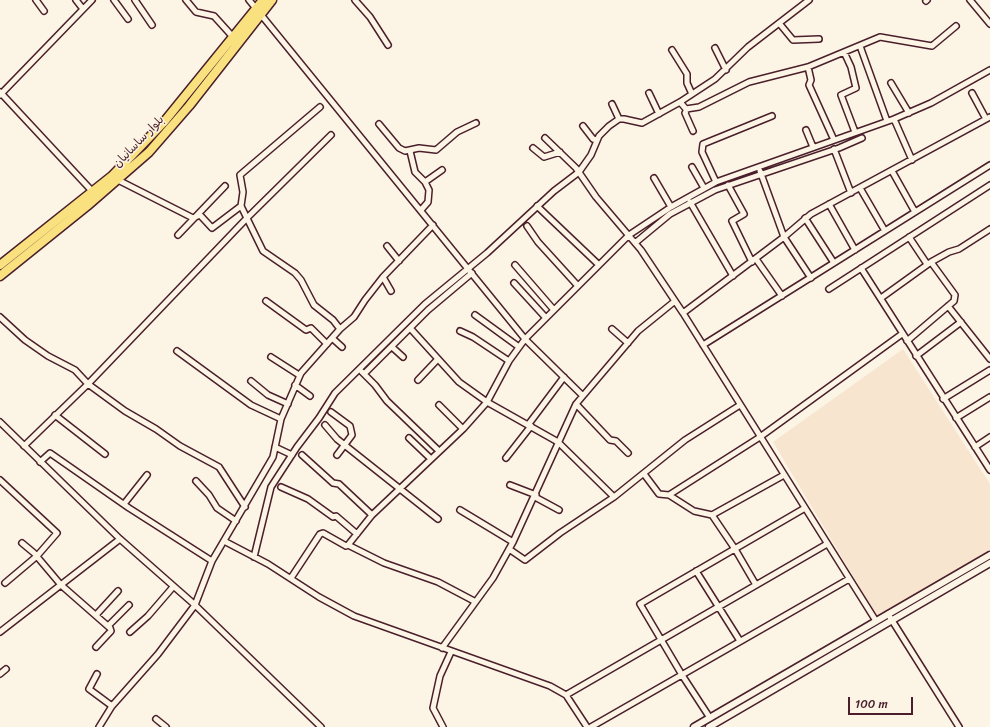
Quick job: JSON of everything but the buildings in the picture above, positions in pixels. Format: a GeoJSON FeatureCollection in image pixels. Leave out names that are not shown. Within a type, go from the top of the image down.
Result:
{"type":"FeatureCollection","features":[{"type":"Feature","properties":{"kind":"highway","name":"بلوار ساسانیان"},"geometry":{"type":"LineString","coordinates":[[0,276],[115,178],[149,152],[189,106],[258,12],[263,0]]}},
{"type":"Feature","properties":{"kind":"highway","name":"بلوار ساسانیان"},"geometry":{"type":"LineString","coordinates":[[0,265],[92,191],[115,178],[164,122],[233,37],[272,0]]}},
{"type":"Feature","properties":{"kind":"street"},"geometry":{"type":"LineString","coordinates":[[36,0],[44,11]]}},
{"type":"Feature","properties":{"kind":"street"},"geometry":{"type":"LineString","coordinates":[[76,0],[83,9]]}},
{"type":"Feature","properties":{"kind":"street"},"geometry":{"type":"LineString","coordinates":[[92,0],[0,94],[92,191]]}},
{"type":"Feature","properties":{"kind":"street"},"geometry":{"type":"LineString","coordinates":[[114,0],[128,19]]}},
{"type":"Feature","properties":{"kind":"street"},"geometry":{"type":"LineString","coordinates":[[135,0],[152,25]]}},
{"type":"Feature","properties":{"kind":"street"},"geometry":{"type":"LineString","coordinates":[[186,0],[196,12],[214,16],[233,37]]}},
{"type":"Feature","properties":{"kind":"street"},"geometry":{"type":"LineString","coordinates":[[249,0],[525,339],[582,395]]}},
{"type":"Feature","properties":{"kind":"street"},"geometry":{"type":"LineString","coordinates":[[355,0],[388,45]]}},
{"type":"Feature","properties":{"kind":"street"},"geometry":{"type":"LineString","coordinates":[[254,557],[268,494],[271,487],[292,455],[320,418],[330,399],[425,304],[487,253],[537,206],[579,172],[591,155],[597,140],[609,126],[619,119],[642,123],[680,102],[726,70],[748,47],[809,0]]}},
{"type":"Feature","properties":{"kind":"street"},"geometry":{"type":"LineString","coordinates":[[970,0],[990,24]]}},
{"type":"Feature","properties":{"kind":"street"},"geometry":{"type":"LineString","coordinates":[[779,23],[793,40],[819,38]]}},
{"type":"Feature","properties":{"kind":"street"},"geometry":{"type":"LineString","coordinates":[[687,109],[699,107],[749,82],[808,67],[883,37],[932,46],[956,26]]}},
{"type":"Feature","properties":{"kind":"street"},"geometry":{"type":"LineString","coordinates":[[860,46],[887,121]]}},
{"type":"Feature","properties":{"kind":"street"},"geometry":{"type":"LineString","coordinates":[[715,48],[726,70]]}},
{"type":"Feature","properties":{"kind":"street"},"geometry":{"type":"LineString","coordinates":[[672,50],[686,70],[687,83],[692,94]]}},
{"type":"Feature","properties":{"kind":"street"},"geometry":{"type":"LineString","coordinates":[[844,52],[851,67],[856,88],[841,94],[855,132]]}},
{"type":"Feature","properties":{"kind":"street"},"geometry":{"type":"LineString","coordinates":[[808,67],[811,80],[809,84],[834,140]]}},
{"type":"Feature","properties":{"kind":"street"},"geometry":{"type":"LineString","coordinates":[[348,544],[372,515],[400,490],[462,429],[487,402],[509,360],[525,339],[629,235],[671,207],[714,183],[894,119],[931,103],[990,70]]}},
{"type":"Feature","properties":{"kind":"street"},"geometry":{"type":"LineString","coordinates":[[892,83],[909,112]]}},
{"type":"Feature","properties":{"kind":"street"},"geometry":{"type":"LineString","coordinates":[[649,93],[659,114]]}},
{"type":"Feature","properties":{"kind":"street"},"geometry":{"type":"LineString","coordinates":[[683,313],[784,237],[805,218],[988,118],[972,93]]}},
{"type":"Feature","properties":{"kind":"street"},"geometry":{"type":"LineString","coordinates":[[680,102],[687,109]]}},
{"type":"Feature","properties":{"kind":"street"},"geometry":{"type":"LineString","coordinates":[[612,104],[619,119]]}},
{"type":"Feature","properties":{"kind":"street"},"geometry":{"type":"LineString","coordinates":[[320,107],[240,175],[243,192],[241,206],[263,251],[295,273],[301,280],[314,305],[333,320],[340,328]]}},
{"type":"Feature","properties":{"kind":"street"},"geometry":{"type":"LineString","coordinates":[[687,109],[685,113],[693,131]]}},
{"type":"Feature","properties":{"kind":"street"},"geometry":{"type":"LineString","coordinates":[[715,190],[714,183],[702,152],[703,144],[772,116]]}},
{"type":"Feature","properties":{"kind":"street"},"geometry":{"type":"LineString","coordinates":[[894,119],[912,160]]}},
{"type":"Feature","properties":{"kind":"street"},"geometry":{"type":"LineString","coordinates":[[379,124],[399,148],[405,152],[419,148],[436,150],[457,132],[476,123]]}},
{"type":"Feature","properties":{"kind":"street"},"geometry":{"type":"LineString","coordinates":[[583,126],[593,139],[597,140]]}},
{"type":"Feature","properties":{"kind":"street"},"geometry":{"type":"LineString","coordinates":[[806,130],[813,147]]}},
{"type":"Feature","properties":{"kind":"street"},"geometry":{"type":"LineString","coordinates":[[24,446],[54,415],[88,384],[247,218],[331,135]]}},
{"type":"Feature","properties":{"kind":"street"},"geometry":{"type":"LineString","coordinates":[[545,138],[579,172],[629,235],[675,300],[876,621]]}},
{"type":"Feature","properties":{"kind":"street"},"geometry":{"type":"LineString","coordinates":[[635,243],[670,214],[715,190],[862,138]]}},
{"type":"Feature","properties":{"kind":"street"},"geometry":{"type":"LineString","coordinates":[[533,148],[544,157],[560,152]]}},
{"type":"Feature","properties":{"kind":"street"},"geometry":{"type":"LineString","coordinates":[[834,149],[851,193]]}},
{"type":"Feature","properties":{"kind":"street"},"geometry":{"type":"LineString","coordinates":[[410,151],[415,172],[429,190],[430,198],[421,210]]}},
{"type":"Feature","properties":{"kind":"street"},"geometry":{"type":"LineString","coordinates":[[703,345],[990,165]]}},
{"type":"Feature","properties":{"kind":"street"},"geometry":{"type":"LineString","coordinates":[[692,166],[704,188]]}},
{"type":"Feature","properties":{"kind":"street"},"geometry":{"type":"LineString","coordinates":[[759,167],[784,237],[811,278]]}},
{"type":"Feature","properties":{"kind":"street"},"geometry":{"type":"LineString","coordinates":[[424,182],[442,170]]}},
{"type":"Feature","properties":{"kind":"street"},"geometry":{"type":"LineString","coordinates":[[892,170],[915,212]]}},
{"type":"Feature","properties":{"kind":"street"},"geometry":{"type":"LineString","coordinates":[[115,178],[193,218]]}},
{"type":"Feature","properties":{"kind":"street"},"geometry":{"type":"LineString","coordinates":[[654,178],[671,207]]}},
{"type":"Feature","properties":{"kind":"street"},"geometry":{"type":"LineString","coordinates":[[728,185],[744,214],[732,221],[754,260],[782,296]]}},
{"type":"Feature","properties":{"kind":"street"},"geometry":{"type":"LineString","coordinates":[[829,289],[990,185]]}},
{"type":"Feature","properties":{"kind":"street"},"geometry":{"type":"LineString","coordinates":[[178,235],[225,186]]}},
{"type":"Feature","properties":{"kind":"street"},"geometry":{"type":"LineString","coordinates":[[860,188],[885,231]]}},
{"type":"Feature","properties":{"kind":"street"},"geometry":{"type":"LineString","coordinates":[[690,202],[733,276]]}},
{"type":"Feature","properties":{"kind":"street"},"geometry":{"type":"LineString","coordinates":[[829,204],[855,250]]}},
{"type":"Feature","properties":{"kind":"street"},"geometry":{"type":"LineString","coordinates":[[193,218],[200,215],[212,228],[241,206]]}},
{"type":"Feature","properties":{"kind":"street"},"geometry":{"type":"LineString","coordinates":[[537,206],[599,265]]}},
{"type":"Feature","properties":{"kind":"street"},"geometry":{"type":"LineString","coordinates":[[805,218],[834,263]]}},
{"type":"Feature","properties":{"kind":"street"},"geometry":{"type":"LineString","coordinates":[[99,727],[112,706],[158,654],[195,606],[212,561],[273,457],[282,419],[300,375],[328,344],[340,328],[354,317],[364,300],[384,277],[433,225]]}},
{"type":"Feature","properties":{"kind":"street"},"geometry":{"type":"LineString","coordinates":[[527,226],[538,242],[578,286]]}},
{"type":"Feature","properties":{"kind":"street"},"geometry":{"type":"LineString","coordinates":[[881,298],[929,263],[949,252],[959,249],[990,229]]}},
{"type":"Feature","properties":{"kind":"street"},"geometry":{"type":"LineString","coordinates":[[907,341],[954,301],[955,295],[909,236]]}},
{"type":"Feature","properties":{"kind":"street"},"geometry":{"type":"LineString","coordinates":[[387,246],[399,261]]}},
{"type":"Feature","properties":{"kind":"street"},"geometry":{"type":"LineString","coordinates":[[515,265],[554,310]]}},
{"type":"Feature","properties":{"kind":"street"},"geometry":{"type":"LineString","coordinates":[[861,268],[943,399],[990,470]]}},
{"type":"Feature","properties":{"kind":"street"},"geometry":{"type":"LineString","coordinates":[[364,374],[445,295],[472,273]]}},
{"type":"Feature","properties":{"kind":"street"},"geometry":{"type":"LineString","coordinates":[[384,277],[391,291]]}},
{"type":"Feature","properties":{"kind":"street"},"geometry":{"type":"LineString","coordinates":[[514,283],[546,318]]}},
{"type":"Feature","properties":{"kind":"street"},"geometry":{"type":"LineString","coordinates":[[442,648],[474,601],[493,578],[513,542],[558,442],[576,404],[582,395],[649,321],[675,300]]}},
{"type":"Feature","properties":{"kind":"street"},"geometry":{"type":"LineString","coordinates":[[266,301],[306,330],[311,328],[328,344]]}},
{"type":"Feature","properties":{"kind":"street"},"geometry":{"type":"LineString","coordinates":[[948,306],[990,359]]}},
{"type":"Feature","properties":{"kind":"street"},"geometry":{"type":"LineString","coordinates":[[474,315],[519,347]]}},
{"type":"Feature","properties":{"kind":"street"},"geometry":{"type":"LineString","coordinates":[[0,317],[25,340],[48,356],[75,370],[88,384],[140,420],[156,428],[180,446],[219,467],[245,507]]}},
{"type":"Feature","properties":{"kind":"street"},"geometry":{"type":"LineString","coordinates":[[916,356],[960,322]]}},
{"type":"Feature","properties":{"kind":"street"},"geometry":{"type":"LineString","coordinates":[[410,328],[437,360],[459,382],[487,402],[558,442],[614,497]]}},
{"type":"Feature","properties":{"kind":"street"},"geometry":{"type":"LineString","coordinates":[[612,329],[628,343]]}},
{"type":"Feature","properties":{"kind":"street"},"geometry":{"type":"LineString","coordinates":[[460,331],[473,337],[509,360]]}},
{"type":"Feature","properties":{"kind":"street"},"geometry":{"type":"LineString","coordinates":[[669,495],[760,437],[902,334]]}},
{"type":"Feature","properties":{"kind":"street"},"geometry":{"type":"LineString","coordinates":[[332,338],[342,347]]}},
{"type":"Feature","properties":{"kind":"street"},"geometry":{"type":"LineString","coordinates":[[392,347],[403,357]]}},
{"type":"Feature","properties":{"kind":"street"},"geometry":{"type":"LineString","coordinates":[[177,351],[251,405],[282,419]]}},
{"type":"Feature","properties":{"kind":"street"},"geometry":{"type":"LineString","coordinates":[[271,357],[300,375]]}},
{"type":"Feature","properties":{"kind":"street"},"geometry":{"type":"LineString","coordinates":[[418,380],[437,360]]}},
{"type":"Feature","properties":{"kind":"street"},"geometry":{"type":"LineString","coordinates":[[360,370],[387,402],[439,451]]}},
{"type":"Feature","properties":{"kind":"street"},"geometry":{"type":"LineString","coordinates":[[943,399],[990,370]]}},
{"type":"Feature","properties":{"kind":"street"},"geometry":{"type":"LineString","coordinates":[[506,458],[564,377]]}},
{"type":"Feature","properties":{"kind":"street"},"geometry":{"type":"LineString","coordinates":[[251,381],[268,395],[288,404]]}},
{"type":"Feature","properties":{"kind":"street"},"geometry":{"type":"LineString","coordinates":[[295,385],[310,396]]}},
{"type":"Feature","properties":{"kind":"street"},"geometry":{"type":"LineString","coordinates":[[956,418],[990,397]]}},
{"type":"Feature","properties":{"kind":"street"},"geometry":{"type":"LineString","coordinates":[[576,404],[610,440],[616,441],[628,453]]}},
{"type":"Feature","properties":{"kind":"street"},"geometry":{"type":"LineString","coordinates":[[439,405],[462,429]]}},
{"type":"Feature","properties":{"kind":"street"},"geometry":{"type":"LineString","coordinates":[[508,549],[525,560],[566,529],[614,497],[685,440],[740,405]]}},
{"type":"Feature","properties":{"kind":"street"},"geometry":{"type":"LineString","coordinates":[[331,412],[350,426],[352,435],[337,455]]}},
{"type":"Feature","properties":{"kind":"street"},"geometry":{"type":"LineString","coordinates":[[54,415],[105,454]]}},
{"type":"Feature","properties":{"kind":"street"},"geometry":{"type":"LineString","coordinates":[[0,422],[120,539],[195,606],[321,727]]}},
{"type":"Feature","properties":{"kind":"street"},"geometry":{"type":"LineString","coordinates":[[326,425],[337,439],[346,444],[400,490],[438,519]]}},
{"type":"Feature","properties":{"kind":"street"},"geometry":{"type":"LineString","coordinates":[[0,432],[4,427]]}},
{"type":"Feature","properties":{"kind":"street"},"geometry":{"type":"LineString","coordinates":[[975,447],[990,437]]}},
{"type":"Feature","properties":{"kind":"street"},"geometry":{"type":"LineString","coordinates":[[409,438],[431,459]]}},
{"type":"Feature","properties":{"kind":"street"},"geometry":{"type":"LineString","coordinates":[[275,447],[292,455]]}},
{"type":"Feature","properties":{"kind":"street"},"geometry":{"type":"LineString","coordinates":[[40,462],[50,453],[124,504],[212,561]]}},
{"type":"Feature","properties":{"kind":"street"},"geometry":{"type":"LineString","coordinates":[[302,455],[333,483],[339,484],[372,515]]}},
{"type":"Feature","properties":{"kind":"street"},"geometry":{"type":"LineString","coordinates":[[644,474],[659,494],[669,495],[694,510],[712,515],[735,549],[756,585]]}},
{"type":"Feature","properties":{"kind":"street"},"geometry":{"type":"LineString","coordinates":[[124,504],[147,475]]}},
{"type":"Feature","properties":{"kind":"street"},"geometry":{"type":"LineString","coordinates":[[712,515],[784,475]]}},
{"type":"Feature","properties":{"kind":"street"},"geometry":{"type":"LineString","coordinates":[[0,480],[57,533],[37,556],[5,582]]}},
{"type":"Feature","properties":{"kind":"street"},"geometry":{"type":"LineString","coordinates":[[196,481],[209,495],[218,508],[236,521]]}},
{"type":"Feature","properties":{"kind":"street"},"geometry":{"type":"LineString","coordinates":[[510,485],[535,496],[559,510]]}},
{"type":"Feature","properties":{"kind":"street"},"geometry":{"type":"LineString","coordinates":[[282,487],[308,499],[333,517],[336,516],[357,534]]}},
{"type":"Feature","properties":{"kind":"street"},"geometry":{"type":"LineString","coordinates":[[710,718],[660,640],[640,604],[805,508]]}},
{"type":"Feature","properties":{"kind":"street"},"geometry":{"type":"LineString","coordinates":[[460,510],[513,542]]}},
{"type":"Feature","properties":{"kind":"street"},"geometry":{"type":"LineString","coordinates":[[291,578],[322,533],[346,546],[348,544],[384,563],[438,582],[474,601]]}},
{"type":"Feature","properties":{"kind":"street"},"geometry":{"type":"LineString","coordinates":[[0,632],[120,539]]}},
{"type":"Feature","properties":{"kind":"street"},"geometry":{"type":"LineString","coordinates":[[224,541],[268,564],[319,597],[354,616],[550,686],[566,695],[587,727]]}},
{"type":"Feature","properties":{"kind":"street"},"geometry":{"type":"LineString","coordinates":[[22,543],[37,556],[61,585],[108,626],[111,631],[96,647]]}},
{"type":"Feature","properties":{"kind":"street"},"geometry":{"type":"LineString","coordinates":[[566,695],[827,544]]}},
{"type":"Feature","properties":{"kind":"street"},"geometry":{"type":"LineString","coordinates":[[709,727],[890,617],[990,554]]}},
{"type":"Feature","properties":{"kind":"street"},"geometry":{"type":"LineString","coordinates":[[694,727],[876,621],[890,617],[990,563]]}},
{"type":"Feature","properties":{"kind":"street"},"geometry":{"type":"LineString","coordinates":[[696,571],[740,641]]}},
{"type":"Feature","properties":{"kind":"street"},"geometry":{"type":"LineString","coordinates":[[591,727],[849,579]]}},
{"type":"Feature","properties":{"kind":"street"},"geometry":{"type":"LineString","coordinates":[[130,632],[148,616],[172,587]]}},
{"type":"Feature","properties":{"kind":"street"},"geometry":{"type":"LineString","coordinates":[[96,615],[118,591]]}},
{"type":"Feature","properties":{"kind":"street"},"geometry":{"type":"LineString","coordinates":[[108,626],[129,605]]}},
{"type":"Feature","properties":{"kind":"street"},"geometry":{"type":"LineString","coordinates":[[890,617],[959,727]]}},
{"type":"Feature","properties":{"kind":"street"},"geometry":{"type":"LineString","coordinates":[[444,727],[433,708],[440,676],[452,652]]}},
{"type":"Feature","properties":{"kind":"street"},"geometry":{"type":"LineString","coordinates":[[0,674],[6,669]]}},
{"type":"Feature","properties":{"kind":"street"},"geometry":{"type":"LineString","coordinates":[[97,674],[89,689],[112,706]]}},
{"type":"Feature","properties":{"kind":"street"},"geometry":{"type":"LineString","coordinates":[[156,718],[166,727]]}},
{"type":"Feature","properties":{"kind":"shaded area"},"geometry":{"type":"Polygon","coordinates":[[[903,349],[990,484],[990,554],[878,618],[773,442],[903,349]]]}}]}
